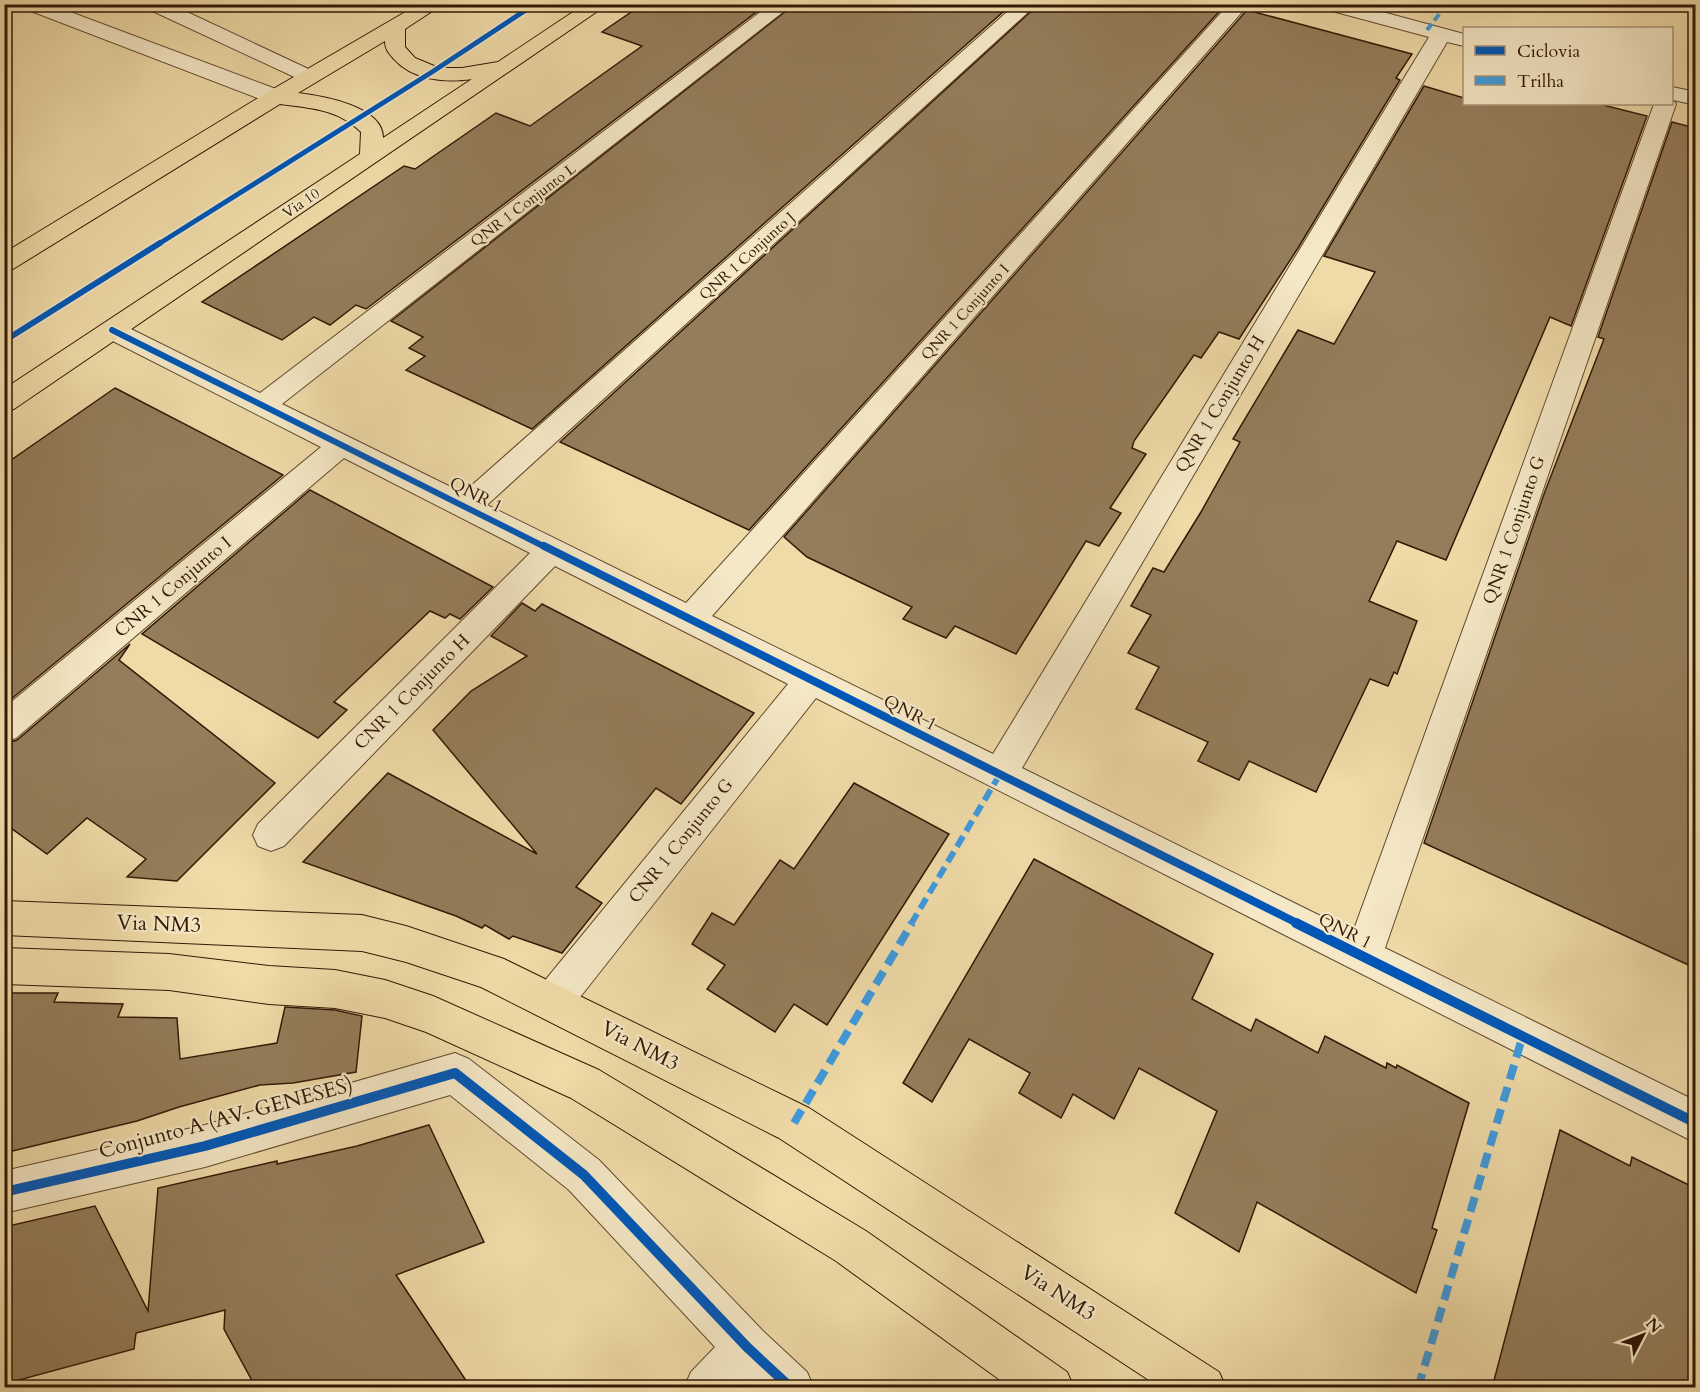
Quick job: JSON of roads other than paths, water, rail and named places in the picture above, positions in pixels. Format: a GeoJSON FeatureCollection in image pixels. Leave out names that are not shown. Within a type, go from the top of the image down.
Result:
{"type":"FeatureCollection","features":[{"type":"Feature","properties":{"kind":"main road"},"geometry":{"type":"LineString","coordinates":[[4,264],[276,97],[434,4]]}},
{"type":"Feature","properties":{"kind":"main road","name":"Via 10"},"geometry":{"type":"LineString","coordinates":[[4,402],[599,4]]}},
{"type":"Feature","properties":{"kind":"main road"},"geometry":{"type":"LineString","coordinates":[[395,27],[395,48],[408,62],[432,72],[476,74],[506,66]]}},
{"type":"Feature","properties":{"kind":"main road"},"geometry":{"type":"LineString","coordinates":[[276,97],[323,103],[342,108],[360,117],[372,130],[371,156]]}},
{"type":"Feature","properties":{"kind":"main road","name":"Via NM3"},"geometry":{"type":"LineString","coordinates":[[4,918],[362,933],[458,960],[490,972],[794,1123],[1203,1388]]}},
{"type":"Feature","properties":{"kind":"main road"},"geometry":{"type":"LineString","coordinates":[[4,966],[169,972],[269,984],[335,988],[385,999],[433,1015],[585,1084],[851,1246],[1051,1388]]}},
{"type":"Feature","properties":{"kind":"street"},"geometry":{"type":"LineString","coordinates":[[30,4],[276,97]]}},
{"type":"Feature","properties":{"kind":"street"},"geometry":{"type":"LineString","coordinates":[[153,4],[310,77]]}},
{"type":"Feature","properties":{"kind":"street","name":"QNR 1 Conjunto L"},"geometry":{"type":"LineString","coordinates":[[262,405],[784,4]]}},
{"type":"Feature","properties":{"kind":"street","name":"QNR 1 Conjunto J"},"geometry":{"type":"LineString","coordinates":[[466,507],[1028,4]]}},
{"type":"Feature","properties":{"kind":"street","name":"QNR 1 Conjunto I"},"geometry":{"type":"LineString","coordinates":[[690,619],[1240,4]]}},
{"type":"Feature","properties":{"kind":"street"},"geometry":{"type":"LineString","coordinates":[[1328,4],[1453,37]]}},
{"type":"Feature","properties":{"kind":"street","name":"QNR 1 Conjunto H"},"geometry":{"type":"LineString","coordinates":[[1000,774],[1453,37]]}},
{"type":"Feature","properties":{"kind":"street"},"geometry":{"type":"LineString","coordinates":[[1673,94],[1695,99]]}},
{"type":"Feature","properties":{"kind":"street","name":"QNR 1 Conjunto G"},"geometry":{"type":"LineString","coordinates":[[1364,957],[1665,105]]}},
{"type":"Feature","properties":{"kind":"street","name":"QNR 1"},"geometry":{"type":"LineString","coordinates":[[112,330],[1695,1123]]}},
{"type":"Feature","properties":{"kind":"street","name":"CNR 1 Conjunto I"},"geometry":{"type":"LineString","coordinates":[[4,728],[341,445]]}},
{"type":"Feature","properties":{"kind":"street","name":"CNR 1 Conjunto H"},"geometry":{"type":"LineString","coordinates":[[271,835],[552,550]]}},
{"type":"Feature","properties":{"kind":"street","name":"CNR 1 Conjunto G"},"geometry":{"type":"LineString","coordinates":[[552,1002],[811,680]]}},
{"type":"Feature","properties":{"kind":"street","name":"Conjunto A (AV. GENESES)"},"geometry":{"type":"LineString","coordinates":[[4,1192],[205,1146],[455,1073],[584,1175],[747,1347]]}},
{"type":"Feature","properties":{"kind":"street"},"geometry":{"type":"LineString","coordinates":[[707,1388],[747,1347],[791,1388]]}}]}
